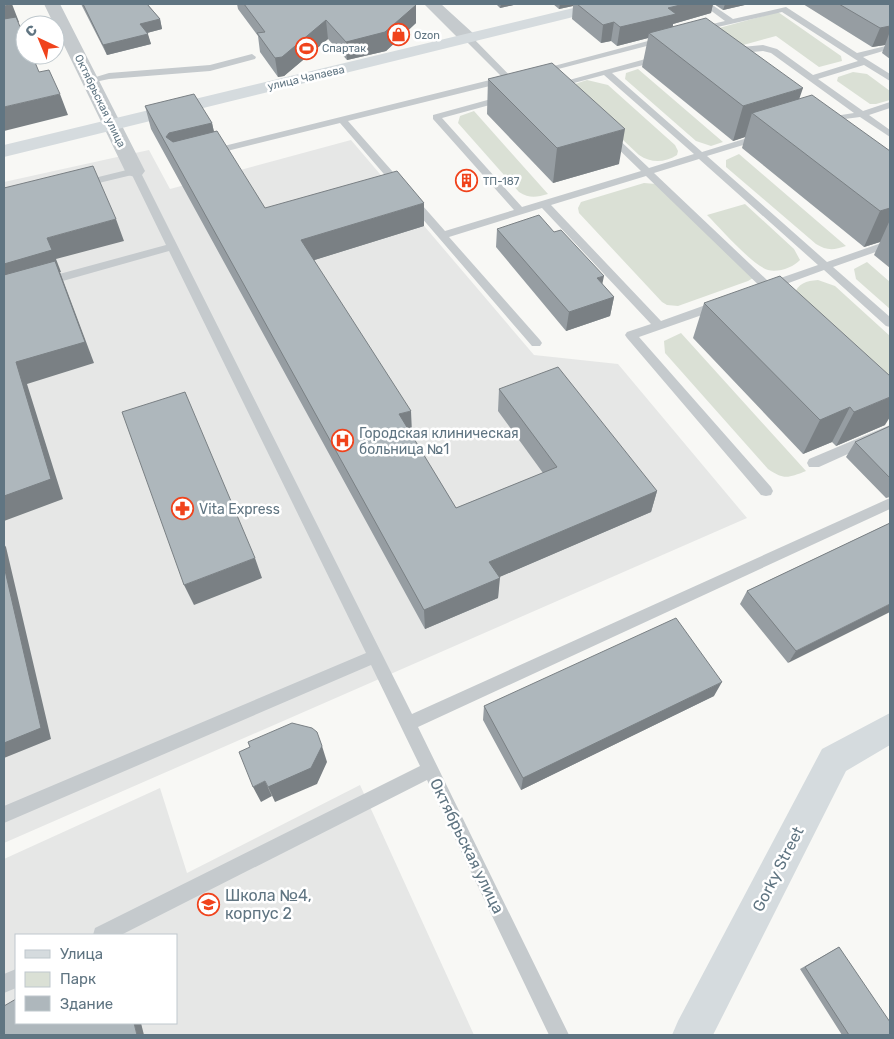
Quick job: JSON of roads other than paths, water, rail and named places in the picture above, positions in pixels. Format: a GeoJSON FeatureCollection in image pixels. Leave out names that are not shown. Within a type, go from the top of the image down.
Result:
{"type":"FeatureCollection","features":[{"type":"Feature","properties":{"kind":"street"},"geometry":{"type":"LineString","coordinates":[[432,4],[469,39]]}},
{"type":"Feature","properties":{"kind":"street","name":"улица Чапаева"},"geometry":{"type":"LineString","coordinates":[[4,151],[608,4]]}},
{"type":"Feature","properties":{"kind":"street","name":"Октябрьская улица"},"geometry":{"type":"LineString","coordinates":[[65,35],[90,80],[135,171]]}},
{"type":"Feature","properties":{"kind":"street","name":"Gorky Street"},"geometry":{"type":"LineString","coordinates":[[692,1035],[834,760],[890,728]]}},
{"type":"Feature","properties":{"kind":"lane"},"geometry":{"type":"LineString","coordinates":[[706,4],[732,22]]}},
{"type":"Feature","properties":{"kind":"lane"},"geometry":{"type":"LineString","coordinates":[[198,155],[783,9],[890,78]]}},
{"type":"Feature","properties":{"kind":"lane"},"geometry":{"type":"LineString","coordinates":[[469,39],[517,76]]}},
{"type":"Feature","properties":{"kind":"lane"},"geometry":{"type":"LineString","coordinates":[[856,56],[890,47]]}},
{"type":"Feature","properties":{"kind":"lane"},"geometry":{"type":"LineString","coordinates":[[725,51],[763,48],[774,51],[890,134]]}},
{"type":"Feature","properties":{"kind":"lane"},"geometry":{"type":"LineString","coordinates":[[556,87],[670,55]]}},
{"type":"Feature","properties":{"kind":"lane"},"geometry":{"type":"LineString","coordinates":[[90,80],[210,68],[252,57]]}},
{"type":"Feature","properties":{"kind":"lane"},"geometry":{"type":"LineString","coordinates":[[811,78],[865,62]]}},
{"type":"Feature","properties":{"kind":"lane"},"geometry":{"type":"LineString","coordinates":[[606,72],[890,323]]}},
{"type":"Feature","properties":{"kind":"lane"},"geometry":{"type":"LineString","coordinates":[[517,76],[517,94],[436,117],[520,211]]}},
{"type":"Feature","properties":{"kind":"lane"},"geometry":{"type":"LineString","coordinates":[[816,121],[862,114],[890,105]]}},
{"type":"Feature","properties":{"kind":"lane"},"geometry":{"type":"LineString","coordinates":[[342,120],[536,343]]}},
{"type":"Feature","properties":{"kind":"lane"},"geometry":{"type":"LineString","coordinates":[[598,125],[648,172],[763,288],[781,300]]}},
{"type":"Feature","properties":{"kind":"lane"},"geometry":{"type":"LineString","coordinates":[[444,235],[772,134]]}},
{"type":"Feature","properties":{"kind":"lane"},"geometry":{"type":"LineString","coordinates":[[69,188],[135,171]]}},
{"type":"Feature","properties":{"kind":"lane","name":"Октябрьская улица"},"geometry":{"type":"LineString","coordinates":[[135,171],[375,656],[559,1035]]}},
{"type":"Feature","properties":{"kind":"lane"},"geometry":{"type":"LineString","coordinates":[[544,204],[658,326]]}},
{"type":"Feature","properties":{"kind":"lane"},"geometry":{"type":"LineString","coordinates":[[763,288],[890,242]]}},
{"type":"Feature","properties":{"kind":"lane"},"geometry":{"type":"LineString","coordinates":[[32,286],[172,247]]}},
{"type":"Feature","properties":{"kind":"lane"},"geometry":{"type":"LineString","coordinates":[[731,300],[631,335],[766,491]]}},
{"type":"Feature","properties":{"kind":"lane"},"geometry":{"type":"LineString","coordinates":[[814,463],[890,430]]}},
{"type":"Feature","properties":{"kind":"lane"},"geometry":{"type":"LineString","coordinates":[[408,724],[890,503]]}},
{"type":"Feature","properties":{"kind":"lane"},"geometry":{"type":"LineString","coordinates":[[4,815],[375,656]]}},
{"type":"Feature","properties":{"kind":"lane"},"geometry":{"type":"LineString","coordinates":[[104,934],[430,770]]}},
{"type":"Feature","properties":{"kind":"place","name":"Ozon"},"geometry":{"type":"Point","coordinates":[398,35]}},
{"type":"Feature","properties":{"kind":"place","name":"Спартак"},"geometry":{"type":"Point","coordinates":[306,48]}},
{"type":"Feature","properties":{"kind":"place","name":"ТП-187"},"geometry":{"type":"Point","coordinates":[467,181]}},
{"type":"Feature","properties":{"kind":"place","name":"Городская клиническая больница №1"},"geometry":{"type":"Point","coordinates":[343,441]}},
{"type":"Feature","properties":{"kind":"place","name":"Vita Express"},"geometry":{"type":"Point","coordinates":[183,509]}},
{"type":"Feature","properties":{"kind":"place","name":"Школа №4, корпус 2"},"geometry":{"type":"Point","coordinates":[209,904]}}]}
